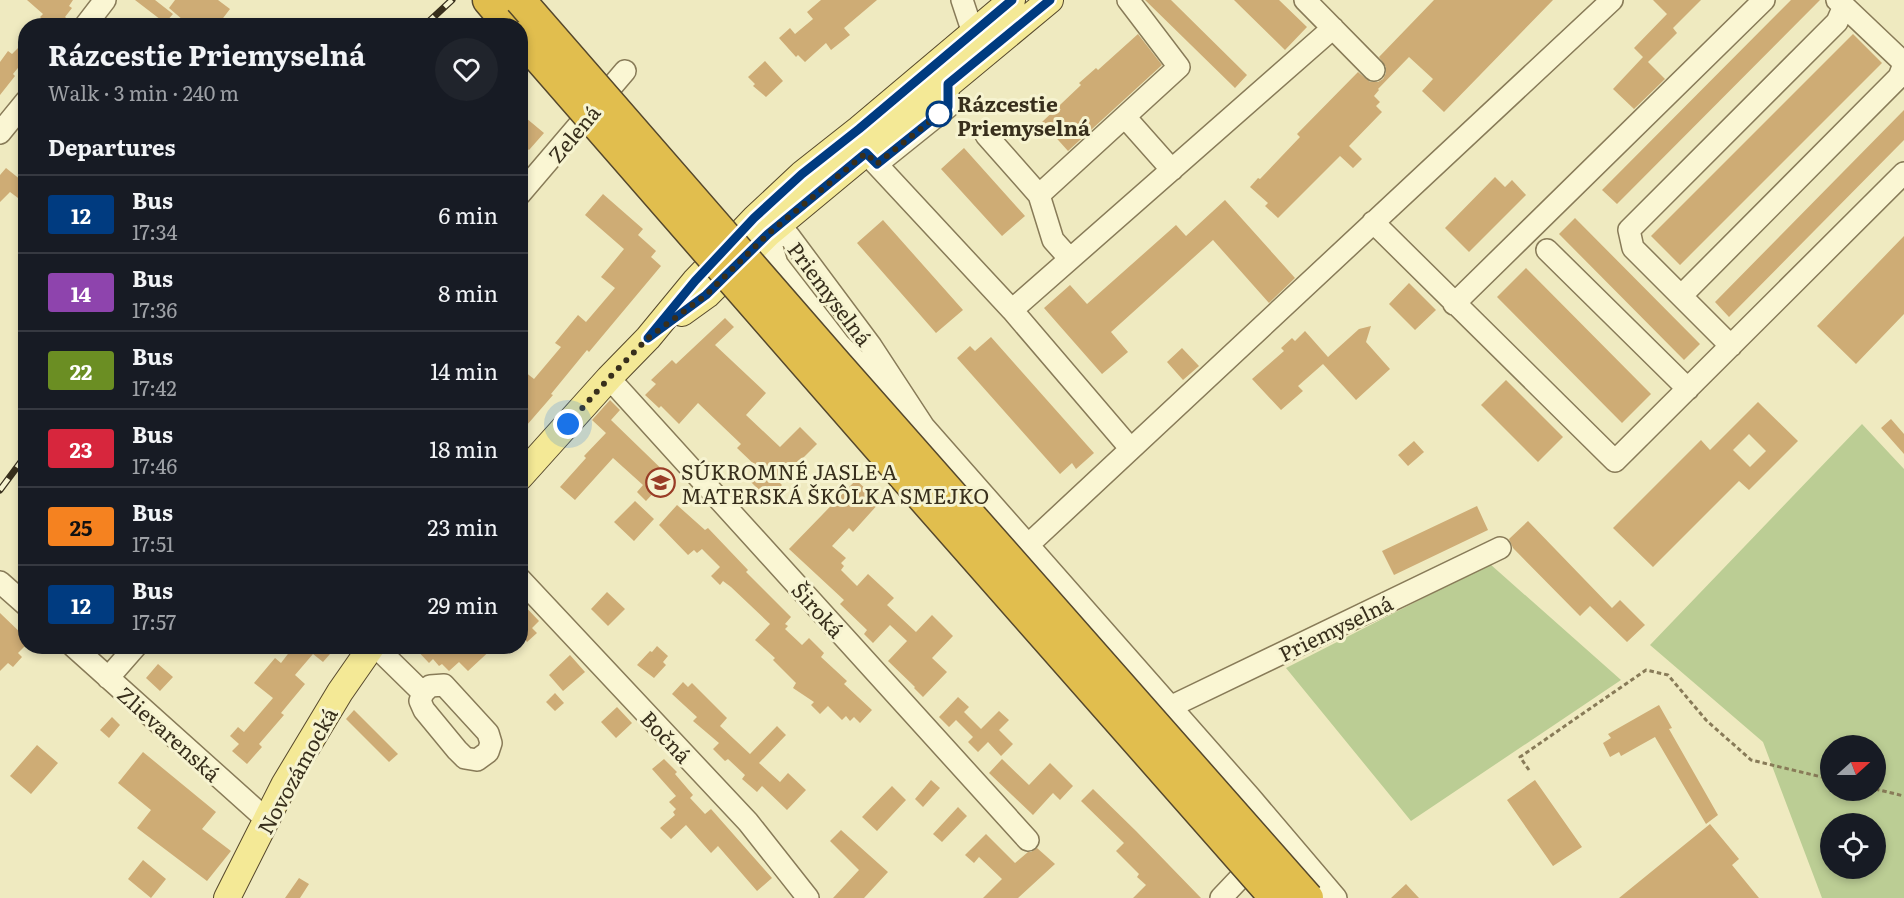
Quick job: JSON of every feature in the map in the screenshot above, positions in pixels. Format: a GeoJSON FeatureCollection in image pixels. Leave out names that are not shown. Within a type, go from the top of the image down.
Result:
{"type":"FeatureCollection","features":[{"type":"Feature","properties":{"kind":"highway"},"geometry":{"type":"LineString","coordinates":[[488,0],[503,18]]}},
{"type":"Feature","properties":{"kind":"highway"},"geometry":{"type":"LineString","coordinates":[[520,0],[1308,898]]}},
{"type":"Feature","properties":{"kind":"highway"},"geometry":{"type":"LineString","coordinates":[[528,46],[1275,898]]}},
{"type":"Feature","properties":{"kind":"main road"},"geometry":{"type":"LineString","coordinates":[[528,468],[648,338],[695,281],[761,226],[871,158],[948,84],[1012,0]]}},
{"type":"Feature","properties":{"kind":"main road"},"geometry":{"type":"LineString","coordinates":[[761,226],[802,174],[859,129],[980,42],[1050,0]]}},
{"type":"Feature","properties":{"kind":"main road","name":"Novozámocká"},"geometry":{"type":"LineString","coordinates":[[227,898],[284,785],[345,684],[368,654]]}},
{"type":"Feature","properties":{"kind":"street"},"geometry":{"type":"LineString","coordinates":[[91,18],[105,0]]}},
{"type":"Feature","properties":{"kind":"street"},"geometry":{"type":"LineString","coordinates":[[962,0],[980,42]]}},
{"type":"Feature","properties":{"kind":"street"},"geometry":{"type":"LineString","coordinates":[[1039,195],[1179,67],[1128,0]]}},
{"type":"Feature","properties":{"kind":"street"},"geometry":{"type":"LineString","coordinates":[[1305,0],[1374,70]]}},
{"type":"Feature","properties":{"kind":"street"},"geometry":{"type":"LineString","coordinates":[[1028,545],[1612,0]]}},
{"type":"Feature","properties":{"kind":"street"},"geometry":{"type":"LineString","coordinates":[[1454,304],[1764,0]]}},
{"type":"Feature","properties":{"kind":"street"},"geometry":{"type":"LineString","coordinates":[[1681,296],[1899,77],[1904,63],[1840,3]]}},
{"type":"Feature","properties":{"kind":"street"},"geometry":{"type":"LineString","coordinates":[[1731,346],[1633,248],[1629,230],[1837,22],[1840,3]]}},
{"type":"Feature","properties":{"kind":"street"},"geometry":{"type":"LineString","coordinates":[[1012,310],[1334,28]]}},
{"type":"Feature","properties":{"kind":"street","name":"Zelená"},"geometry":{"type":"LineString","coordinates":[[528,185],[626,71]]}},
{"type":"Feature","properties":{"kind":"street"},"geometry":{"type":"LineString","coordinates":[[0,133],[18,110]]}},
{"type":"Feature","properties":{"kind":"street"},"geometry":{"type":"LineString","coordinates":[[1125,117],[1172,170]]}},
{"type":"Feature","properties":{"kind":"street"},"geometry":{"type":"LineString","coordinates":[[986,135],[1039,195],[1053,240],[1070,259]]}},
{"type":"Feature","properties":{"kind":"street"},"geometry":{"type":"LineString","coordinates":[[871,158],[1012,310],[1130,448]]}},
{"type":"Feature","properties":{"kind":"street"},"geometry":{"type":"LineString","coordinates":[[1373,222],[1615,461],[1904,173]]}},
{"type":"Feature","properties":{"kind":"street","name":"Priemyselná"},"geometry":{"type":"LineString","coordinates":[[761,226],[789,236],[872,346],[924,427],[1170,706],[1335,898]]}},
{"type":"Feature","properties":{"kind":"street"},"geometry":{"type":"LineString","coordinates":[[1547,250],[1688,389]]}},
{"type":"Feature","properties":{"kind":"street","name":"Široká"},"geometry":{"type":"LineString","coordinates":[[609,378],[1028,840]]}},
{"type":"Feature","properties":{"kind":"street","name":"Priemyselná"},"geometry":{"type":"LineString","coordinates":[[1170,706],[1500,548]]}},
{"type":"Feature","properties":{"kind":"street"},"geometry":{"type":"LineString","coordinates":[[0,582],[18,598]]}},
{"type":"Feature","properties":{"kind":"street","name":"Bočná"},"geometry":{"type":"LineString","coordinates":[[528,588],[748,822],[808,898]]}},
{"type":"Feature","properties":{"kind":"street","name":"Zlievarenská"},"geometry":{"type":"LineString","coordinates":[[82,654],[267,820]]}},
{"type":"Feature","properties":{"kind":"street"},"geometry":{"type":"LineString","coordinates":[[108,678],[129,654]]}},
{"type":"Feature","properties":{"kind":"street"},"geometry":{"type":"LineString","coordinates":[[382,654],[423,693]]}},
{"type":"Feature","properties":{"kind":"street"},"geometry":{"type":"LineString","coordinates":[[1221,898],[1281,834]]}},
{"type":"Feature","properties":{"kind":"path"},"geometry":{"type":"LineString","coordinates":[[1530,770],[1520,757],[1646,670],[1668,675],[1706,720],[1750,760],[1820,777]]}},
{"type":"Feature","properties":{"kind":"path"},"geometry":{"type":"LineString","coordinates":[[1886,792],[1904,796]]}},
{"type":"Feature","properties":{"kind":"green space"},"geometry":{"type":"Polygon","coordinates":[[[1862,424],[1904,469],[1904,898],[1822,898],[1763,742],[1650,645],[1862,424]]]}},
{"type":"Feature","properties":{"kind":"green space"},"geometry":{"type":"Polygon","coordinates":[[[1490,564],[1621,680],[1411,821],[1286,668],[1490,564]]]}},
{"type":"Feature","properties":{"kind":"building"},"geometry":{"type":"Polygon","coordinates":[[[27,0],[73,0],[69,6],[72,8],[66,18],[41,18],[43,14],[27,0]]]}},
{"type":"Feature","properties":{"kind":"building"},"geometry":{"type":"Polygon","coordinates":[[[135,0],[155,0],[173,14],[169,18],[158,18],[135,0]]]}},
{"type":"Feature","properties":{"kind":"building"},"geometry":{"type":"Polygon","coordinates":[[[175,0],[218,0],[230,9],[223,18],[181,18],[169,8],[175,0]]]}},
{"type":"Feature","properties":{"kind":"building"},"geometry":{"type":"Polygon","coordinates":[[[821,0],[877,0],[844,28],[850,35],[831,50],[826,43],[805,62],[798,55],[796,57],[779,38],[790,28],[795,34],[813,19],[807,12],[821,0]]]}},
{"type":"Feature","properties":{"kind":"building"},"geometry":{"type":"Polygon","coordinates":[[[1145,0],[1171,0],[1247,75],[1235,88],[1145,0]]]}},
{"type":"Feature","properties":{"kind":"building"},"geometry":{"type":"Polygon","coordinates":[[[1234,0],[1279,0],[1307,27],[1285,50],[1234,0]]]}},
{"type":"Feature","properties":{"kind":"building"},"geometry":{"type":"Polygon","coordinates":[[[1434,0],[1553,0],[1444,112],[1422,91],[1433,79],[1409,57],[1374,96],[1380,102],[1376,106],[1382,112],[1349,146],[1362,159],[1353,168],[1340,156],[1278,218],[1265,206],[1268,203],[1250,187],[1300,137],[1297,134],[1358,72],[1370,82],[1383,79],[1386,67],[1379,57],[1434,0]]]}},
{"type":"Feature","properties":{"kind":"building"},"geometry":{"type":"Polygon","coordinates":[[[1653,0],[1701,0],[1673,28],[1677,33],[1648,62],[1665,79],[1634,109],[1613,89],[1643,57],[1634,48],[1667,14],[1653,0]]]}},
{"type":"Feature","properties":{"kind":"building"},"geometry":{"type":"Polygon","coordinates":[[[1791,0],[1820,0],[1617,204],[1602,190],[1791,0]]]}},
{"type":"Feature","properties":{"kind":"building"},"geometry":{"type":"Polygon","coordinates":[[[1138,34],[1162,65],[1068,151],[1042,122],[1081,85],[1079,83],[1096,68],[1098,70],[1138,34]]]}},
{"type":"Feature","properties":{"kind":"building"},"geometry":{"type":"Polygon","coordinates":[[[1853,34],[1882,63],[1680,265],[1651,236],[1853,34]]]}},
{"type":"Feature","properties":{"kind":"building"},"geometry":{"type":"Polygon","coordinates":[[[18,48],[18,68],[13,74],[15,76],[0,95],[0,62],[8,51],[12,54],[18,48]]]}},
{"type":"Feature","properties":{"kind":"building"},"geometry":{"type":"Polygon","coordinates":[[[765,61],[783,81],[766,97],[753,86],[755,84],[748,77],[765,61]]]}},
{"type":"Feature","properties":{"kind":"building"},"geometry":{"type":"Polygon","coordinates":[[[1904,110],[1904,140],[1729,317],[1715,302],[1904,110]]]}},
{"type":"Feature","properties":{"kind":"building"},"geometry":{"type":"Polygon","coordinates":[[[528,120],[544,133],[528,149],[528,120]]]}},
{"type":"Feature","properties":{"kind":"building"},"geometry":{"type":"Polygon","coordinates":[[[964,148],[1025,216],[1002,236],[941,169],[964,148]]]}},
{"type":"Feature","properties":{"kind":"building"},"geometry":{"type":"Polygon","coordinates":[[[6,168],[18,178],[18,198],[10,192],[0,202],[0,175],[6,168]]]}},
{"type":"Feature","properties":{"kind":"building"},"geometry":{"type":"Polygon","coordinates":[[[1495,177],[1505,187],[1512,180],[1526,195],[1469,252],[1445,228],[1495,177]]]}},
{"type":"Feature","properties":{"kind":"building"},"geometry":{"type":"Polygon","coordinates":[[[603,194],[643,229],[638,235],[656,251],[651,257],[661,266],[589,352],[587,350],[528,424],[528,374],[534,379],[561,347],[555,343],[578,315],[586,322],[615,288],[601,277],[624,249],[585,215],[603,194]]]}},
{"type":"Feature","properties":{"kind":"building"},"geometry":{"type":"Polygon","coordinates":[[[1225,200],[1295,278],[1269,303],[1213,240],[1111,332],[1128,352],[1102,374],[1044,308],[1070,285],[1087,304],[1176,225],[1186,236],[1225,200]]]}},
{"type":"Feature","properties":{"kind":"building"},"geometry":{"type":"Polygon","coordinates":[[[1575,218],[1700,344],[1684,360],[1559,234],[1575,218]]]}},
{"type":"Feature","properties":{"kind":"building"},"geometry":{"type":"Polygon","coordinates":[[[883,220],[963,310],[936,333],[857,243],[883,220]]]}},
{"type":"Feature","properties":{"kind":"building"},"geometry":{"type":"Polygon","coordinates":[[[1904,236],[1904,314],[1856,364],[1817,326],[1904,236]]]}},
{"type":"Feature","properties":{"kind":"building"},"geometry":{"type":"Polygon","coordinates":[[[1526,268],[1651,394],[1622,423],[1497,297],[1526,268]]]}},
{"type":"Feature","properties":{"kind":"building"},"geometry":{"type":"Polygon","coordinates":[[[1409,283],[1436,310],[1415,330],[1389,304],[1409,283]]]}},
{"type":"Feature","properties":{"kind":"building"},"geometry":{"type":"Polygon","coordinates":[[[725,318],[734,327],[715,345],[766,393],[746,415],[780,447],[800,427],[817,444],[779,482],[782,485],[768,499],[749,480],[759,469],[737,448],[741,444],[698,403],[679,424],[661,406],[659,408],[645,395],[656,384],[651,380],[672,360],[676,364],[725,318]]]}},
{"type":"Feature","properties":{"kind":"building"},"geometry":{"type":"Polygon","coordinates":[[[1371,326],[1366,342],[1390,369],[1356,400],[1323,364],[1298,386],[1303,391],[1281,410],[1252,379],[1284,351],[1281,348],[1292,338],[1295,341],[1305,331],[1328,357],[1359,329],[1371,326]]]}},
{"type":"Feature","properties":{"kind":"building"},"geometry":{"type":"Polygon","coordinates":[[[991,337],[1094,453],[1076,469],[1072,463],[1060,474],[957,358],[970,346],[975,351],[991,337]]]}},
{"type":"Feature","properties":{"kind":"building"},"geometry":{"type":"Polygon","coordinates":[[[1182,348],[1199,366],[1183,380],[1167,362],[1182,348]]]}},
{"type":"Feature","properties":{"kind":"building"},"geometry":{"type":"Polygon","coordinates":[[[1506,380],[1563,437],[1538,462],[1481,405],[1506,380]]]}},
{"type":"Feature","properties":{"kind":"building"},"geometry":{"type":"Polygon","coordinates":[[[610,400],[620,410],[611,420],[675,482],[663,494],[657,489],[646,501],[637,492],[643,485],[613,458],[575,500],[560,487],[586,458],[584,456],[606,433],[592,420],[610,400]]]}},
{"type":"Feature","properties":{"kind":"building"},"geometry":{"type":"Polygon","coordinates":[[[1758,402],[1798,441],[1749,490],[1739,481],[1653,567],[1613,528],[1701,440],[1710,450],[1758,402]],[[1749,434],[1733,450],[1750,467],[1766,451],[1749,434]]]}},
{"type":"Feature","properties":{"kind":"building"},"geometry":{"type":"Polygon","coordinates":[[[1891,419],[1904,434],[1904,454],[1881,428],[1891,419]]]}},
{"type":"Feature","properties":{"kind":"building"},"geometry":{"type":"Polygon","coordinates":[[[1414,441],[1424,452],[1408,466],[1398,455],[1414,441]]]}},
{"type":"Feature","properties":{"kind":"building"},"geometry":{"type":"Polygon","coordinates":[[[856,480],[880,502],[853,532],[849,528],[832,546],[846,558],[841,563],[844,566],[841,570],[857,586],[868,574],[894,598],[887,605],[916,632],[932,615],[953,636],[932,658],[947,672],[923,697],[888,661],[907,641],[890,625],[873,643],[864,634],[867,630],[840,604],[844,600],[789,549],[856,480]]]}},
{"type":"Feature","properties":{"kind":"building"},"geometry":{"type":"Polygon","coordinates":[[[635,501],[654,519],[634,541],[614,522],[635,501]]]}},
{"type":"Feature","properties":{"kind":"building"},"geometry":{"type":"Polygon","coordinates":[[[677,505],[705,530],[708,528],[748,570],[746,572],[791,617],[785,624],[788,626],[785,629],[802,645],[809,638],[824,653],[821,657],[847,681],[844,684],[872,710],[860,723],[854,717],[850,721],[846,716],[842,720],[828,706],[820,714],[811,705],[814,702],[793,688],[796,683],[773,660],[775,658],[755,640],[770,624],[731,587],[723,581],[720,585],[711,576],[720,567],[702,549],[697,553],[694,550],[688,555],[659,525],[677,505]]]}},
{"type":"Feature","properties":{"kind":"building"},"geometry":{"type":"Polygon","coordinates":[[[1477,506],[1488,530],[1394,575],[1382,551],[1477,506]]]}},
{"type":"Feature","properties":{"kind":"building"},"geometry":{"type":"Polygon","coordinates":[[[1528,521],[1612,608],[1620,600],[1645,625],[1627,642],[1590,606],[1580,616],[1513,548],[1509,539],[1528,521]]]}},
{"type":"Feature","properties":{"kind":"building"},"geometry":{"type":"Polygon","coordinates":[[[607,592],[625,609],[608,626],[591,609],[607,592]]]}},
{"type":"Feature","properties":{"kind":"building"},"geometry":{"type":"Polygon","coordinates":[[[528,609],[539,621],[532,628],[537,633],[528,641],[528,609]]]}},
{"type":"Feature","properties":{"kind":"building"},"geometry":{"type":"Polygon","coordinates":[[[0,613],[18,630],[18,654],[22,657],[13,667],[8,663],[0,671],[0,613]]]}},
{"type":"Feature","properties":{"kind":"building"},"geometry":{"type":"Polygon","coordinates":[[[657,646],[668,656],[663,662],[666,665],[654,678],[637,665],[657,646]]]}},
{"type":"Feature","properties":{"kind":"building"},"geometry":{"type":"Polygon","coordinates":[[[288,654],[313,654],[295,675],[305,684],[281,713],[284,715],[259,744],[262,747],[247,764],[232,751],[239,744],[230,736],[238,727],[244,732],[273,698],[254,683],[275,658],[281,663],[288,654]]]}},
{"type":"Feature","properties":{"kind":"building"},"geometry":{"type":"Polygon","coordinates":[[[313,654],[330,654],[323,662],[313,654]]]}},
{"type":"Feature","properties":{"kind":"building"},"geometry":{"type":"Polygon","coordinates":[[[421,654],[486,654],[468,671],[459,662],[449,671],[442,664],[439,666],[433,659],[429,663],[421,654]]]}},
{"type":"Feature","properties":{"kind":"building"},"geometry":{"type":"Polygon","coordinates":[[[570,655],[585,672],[563,691],[549,675],[570,655]]]}},
{"type":"Feature","properties":{"kind":"building"},"geometry":{"type":"Polygon","coordinates":[[[158,664],[173,677],[160,691],[146,678],[158,664]]]}},
{"type":"Feature","properties":{"kind":"building"},"geometry":{"type":"Polygon","coordinates":[[[683,682],[688,687],[692,683],[727,718],[720,726],[750,754],[777,726],[786,735],[759,763],[780,782],[788,773],[806,790],[787,810],[762,786],[757,792],[742,779],[745,775],[713,749],[719,743],[693,721],[697,717],[672,694],[683,682]]]}},
{"type":"Feature","properties":{"kind":"building"},"geometry":{"type":"Polygon","coordinates":[[[555,693],[564,703],[555,711],[546,702],[555,693]]]}},
{"type":"Feature","properties":{"kind":"building"},"geometry":{"type":"Polygon","coordinates":[[[958,697],[969,707],[964,712],[981,729],[999,711],[1009,720],[999,730],[1013,744],[1001,756],[988,742],[978,752],[968,742],[973,737],[956,720],[949,727],[939,717],[958,697]]]}},
{"type":"Feature","properties":{"kind":"building"},"geometry":{"type":"Polygon","coordinates":[[[1659,705],[1672,728],[1669,729],[1718,815],[1706,824],[1655,737],[1621,756],[1619,752],[1610,757],[1603,743],[1611,738],[1608,734],[1659,705]]]}},
{"type":"Feature","properties":{"kind":"building"},"geometry":{"type":"Polygon","coordinates":[[[617,707],[632,723],[616,738],[601,722],[617,707]]]}},
{"type":"Feature","properties":{"kind":"building"},"geometry":{"type":"Polygon","coordinates":[[[354,710],[398,754],[389,762],[346,719],[354,710]]]}},
{"type":"Feature","properties":{"kind":"building"},"geometry":{"type":"Polygon","coordinates":[[[112,717],[120,725],[109,738],[100,730],[112,717]]]}},
{"type":"Feature","properties":{"kind":"building"},"geometry":{"type":"Polygon","coordinates":[[[37,745],[58,763],[31,794],[10,776],[37,745]]]}},
{"type":"Feature","properties":{"kind":"building"},"geometry":{"type":"Polygon","coordinates":[[[143,752],[216,812],[202,829],[231,851],[207,881],[137,828],[151,810],[118,783],[143,752]]]}},
{"type":"Feature","properties":{"kind":"building"},"geometry":{"type":"Polygon","coordinates":[[[664,759],[677,772],[675,774],[693,795],[690,798],[705,814],[711,809],[772,878],[757,891],[718,846],[711,853],[686,825],[671,839],[660,828],[675,815],[673,812],[676,809],[669,802],[676,796],[652,769],[664,759]]]}},
{"type":"Feature","properties":{"kind":"building"},"geometry":{"type":"Polygon","coordinates":[[[1002,759],[1029,785],[1050,763],[1073,786],[1060,800],[1053,793],[1033,815],[989,773],[1002,759]]]}},
{"type":"Feature","properties":{"kind":"building"},"geometry":{"type":"Polygon","coordinates":[[[931,780],[940,788],[923,807],[915,799],[931,780]]]}},
{"type":"Feature","properties":{"kind":"building"},"geometry":{"type":"Polygon","coordinates":[[[1535,780],[1582,847],[1553,866],[1507,800],[1535,780]]]}},
{"type":"Feature","properties":{"kind":"building"},"geometry":{"type":"Polygon","coordinates":[[[892,786],[906,800],[877,831],[862,817],[892,786]]]}},
{"type":"Feature","properties":{"kind":"building"},"geometry":{"type":"Polygon","coordinates":[[[1093,789],[1201,898],[1133,898],[1146,885],[1137,877],[1139,874],[1116,851],[1124,843],[1081,801],[1093,789]]]}},
{"type":"Feature","properties":{"kind":"building"},"geometry":{"type":"Polygon","coordinates":[[[958,807],[967,816],[942,842],[933,834],[958,807]]]}},
{"type":"Feature","properties":{"kind":"building"},"geometry":{"type":"Polygon","coordinates":[[[1710,824],[1739,859],[1732,865],[1759,898],[1619,898],[1710,824]]]}},
{"type":"Feature","properties":{"kind":"building"},"geometry":{"type":"Polygon","coordinates":[[[841,830],[888,872],[864,898],[833,898],[859,870],[830,841],[841,830]]]}},
{"type":"Feature","properties":{"kind":"building"},"geometry":{"type":"Polygon","coordinates":[[[986,834],[1015,863],[1037,848],[1055,864],[1018,898],[983,898],[1002,879],[979,857],[974,863],[965,855],[986,834]]]}},
{"type":"Feature","properties":{"kind":"building"},"geometry":{"type":"Polygon","coordinates":[[[143,860],[166,879],[151,898],[128,879],[143,860]]]}},
{"type":"Feature","properties":{"kind":"building"},"geometry":{"type":"Polygon","coordinates":[[[299,878],[309,884],[300,898],[285,898],[299,878]]]}},
{"type":"Feature","properties":{"kind":"building"},"geometry":{"type":"Polygon","coordinates":[[[1406,884],[1419,898],[1391,898],[1406,884]]]}},
{"type":"Feature","properties":{"kind":"railway"},"geometry":{"type":"LineString","coordinates":[[433,18],[452,0]]}},
{"type":"Feature","properties":{"kind":"railway"},"geometry":{"type":"LineString","coordinates":[[0,490],[18,466]]}},
{"type":"Feature","properties":{"kind":"bus line","name":"12"},"geometry":{"type":"LineString","coordinates":[[1012,0],[802,174],[754,218],[695,281],[648,338],[706,295],[768,234],[866,153],[877,164],[948,107],[948,84],[1050,0]]}},
{"type":"Feature","properties":{"kind":"place","name":"Rázcestie Priemyselná"},"geometry":{"type":"Point","coordinates":[939,114]}},
{"type":"Feature","properties":{"kind":"place","name":"SÚKROMNÉ JASLE A MATERSKÁ ŠKÔLKA SMEJKO"},"geometry":{"type":"Point","coordinates":[660,482]}},
{"type":"Feature","properties":{"kind":"route"},"geometry":{"type":"LineString","coordinates":[[568,424],[648,338],[706,295],[768,234],[866,153],[877,164],[948,107],[939,114]]}}]}
